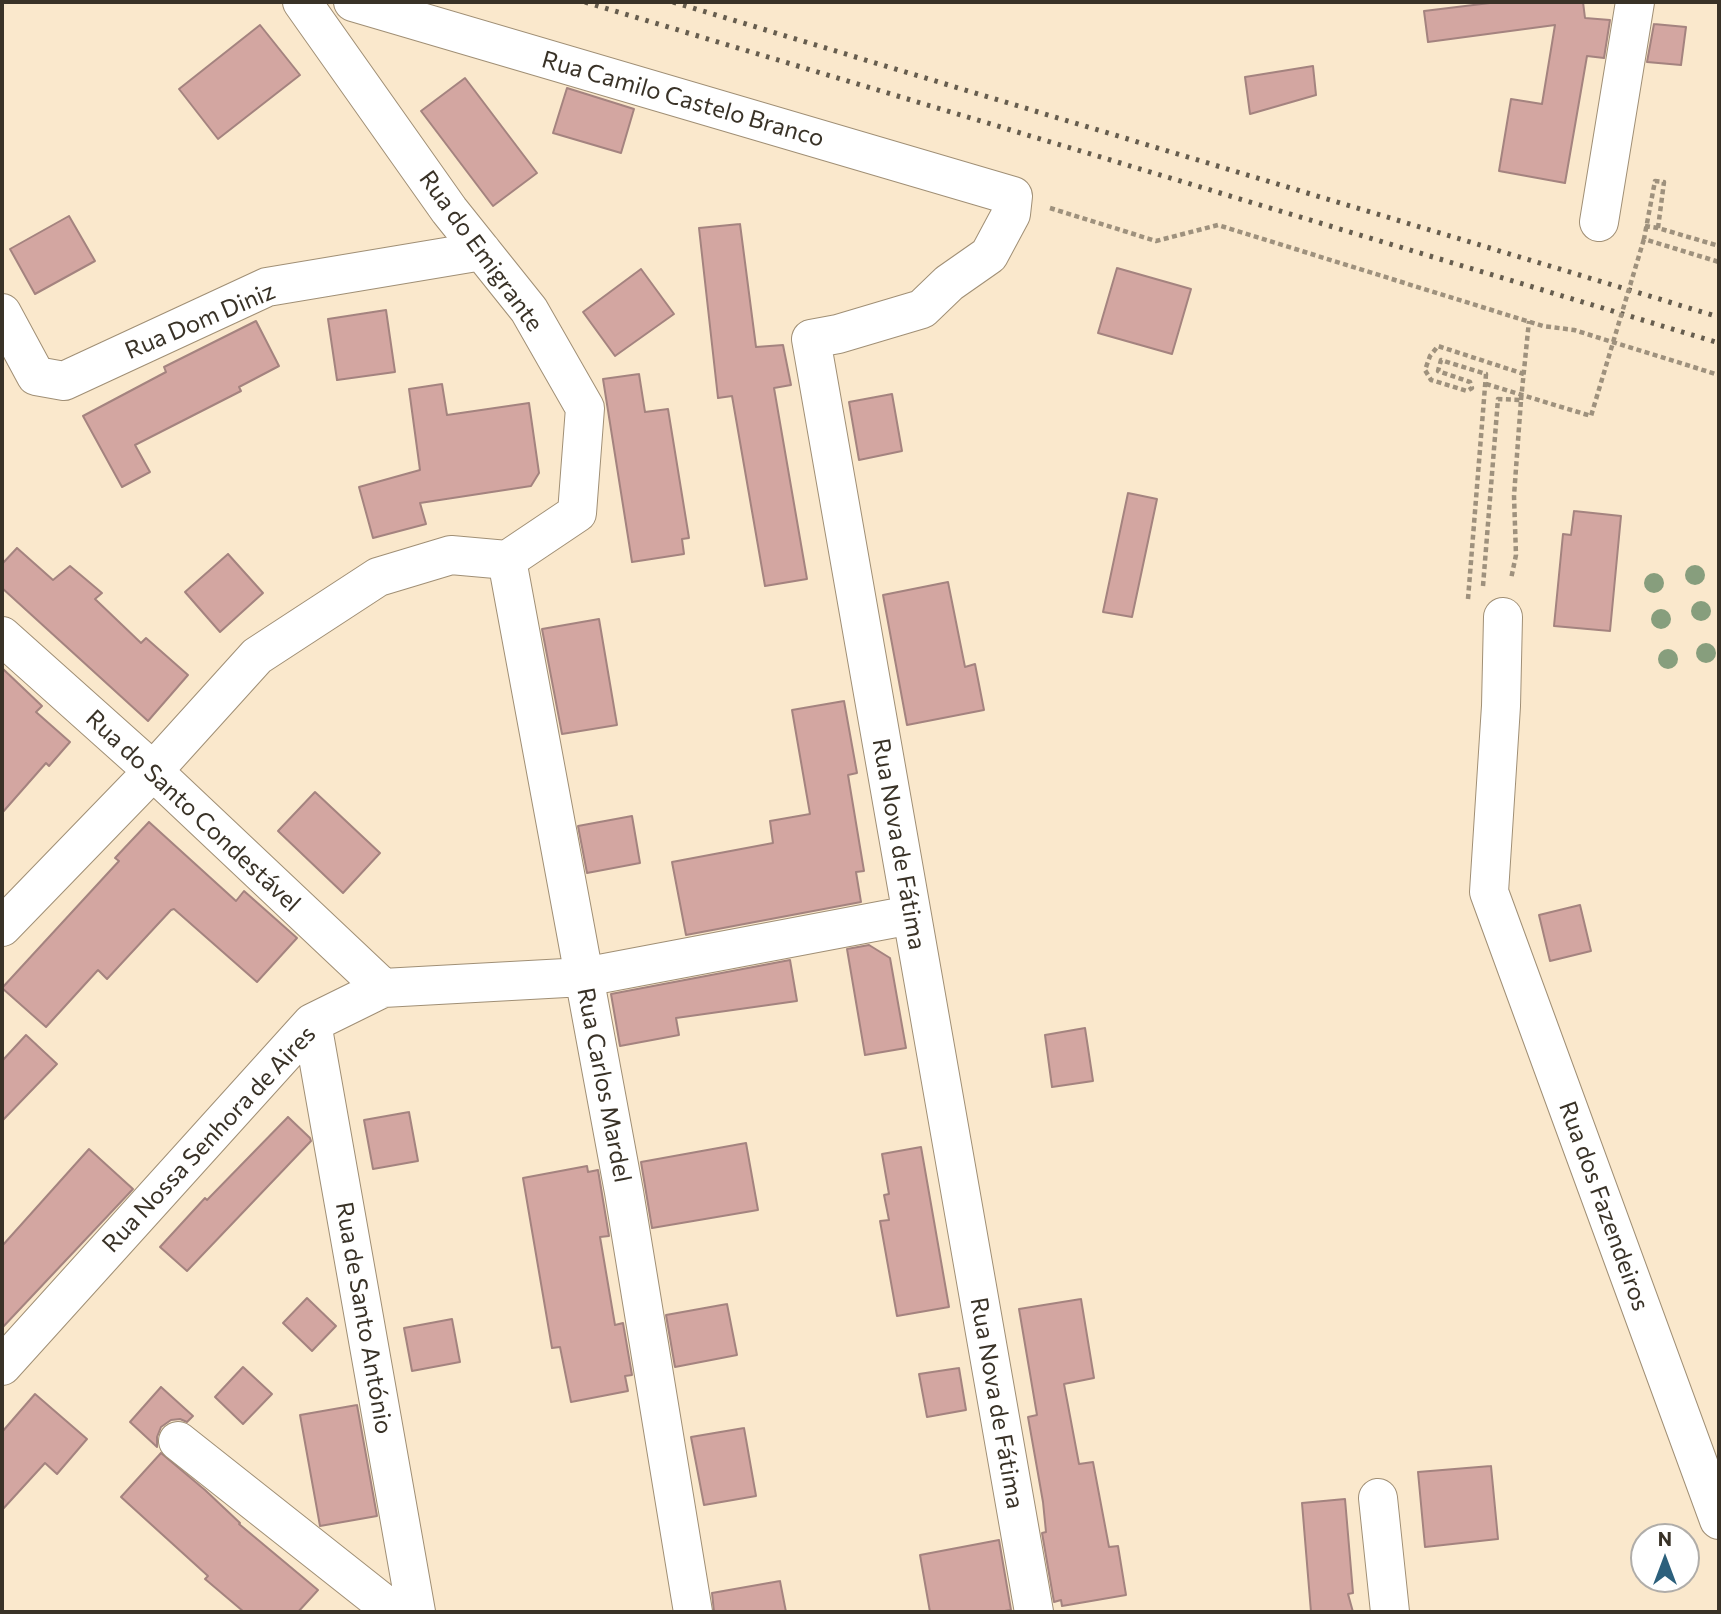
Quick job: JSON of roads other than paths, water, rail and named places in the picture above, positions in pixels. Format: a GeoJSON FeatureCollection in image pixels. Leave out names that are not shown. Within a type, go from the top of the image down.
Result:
{"type":"FeatureCollection","features":[{"type":"Feature","properties":{"kind":"street","name":"Rua do Emigrante"},"geometry":{"type":"LineString","coordinates":[[302,2],[449,210],[529,310],[585,408],[577,513],[506,560]]}},
{"type":"Feature","properties":{"kind":"street","name":"Rua Camilo Castelo Branco"},"geometry":{"type":"LineString","coordinates":[[353,2],[1013,196]]}},
{"type":"Feature","properties":{"kind":"street"},"geometry":{"type":"LineString","coordinates":[[1599,222],[1635,2]]}},
{"type":"Feature","properties":{"kind":"street","name":"Rua Nova de Fátima"},"geometry":{"type":"LineString","coordinates":[[1013,196],[1011,214],[989,255],[949,283],[922,309],[838,334],[811,339],[1034,1612]]}},
{"type":"Feature","properties":{"kind":"street","name":"Rua Dom Diniz"},"geometry":{"type":"LineString","coordinates":[[2,313],[36,376],[64,382],[267,287],[482,251]]}},
{"type":"Feature","properties":{"kind":"street"},"geometry":{"type":"LineString","coordinates":[[2,927],[153,771],[257,656],[378,577],[451,555],[506,560]]}},
{"type":"Feature","properties":{"kind":"street","name":"Rua Carlos Mardel"},"geometry":{"type":"LineString","coordinates":[[506,560],[624,1192],[694,1612]]}},
{"type":"Feature","properties":{"kind":"street","name":"Rua dos Fazendeiros"},"geometry":{"type":"LineString","coordinates":[[1493,608],[1501,706],[1489,892],[1719,1520]]}},
{"type":"Feature","properties":{"kind":"street","name":"Rua do Santo Condestável"},"geometry":{"type":"LineString","coordinates":[[2,636],[153,771],[383,988]]}},
{"type":"Feature","properties":{"kind":"street","name":"Rua Nossa Senhora de Aires"},"geometry":{"type":"LineString","coordinates":[[2,1366],[312,1023],[383,988],[584,977],[911,915]]}},
{"type":"Feature","properties":{"kind":"street","name":"Rua de Santo António"},"geometry":{"type":"LineString","coordinates":[[312,1023],[416,1612]]}},
{"type":"Feature","properties":{"kind":"street"},"geometry":{"type":"LineString","coordinates":[[178,1441],[394,1612]]}},
{"type":"Feature","properties":{"kind":"street"},"geometry":{"type":"LineString","coordinates":[[1378,1498],[1390,1612]]}},
{"type":"Feature","properties":{"kind":"railway"},"geometry":{"type":"LineString","coordinates":[[585,2],[1719,343]]}},
{"type":"Feature","properties":{"kind":"railway"},"geometry":{"type":"LineString","coordinates":[[673,2],[1719,317]]}}]}
